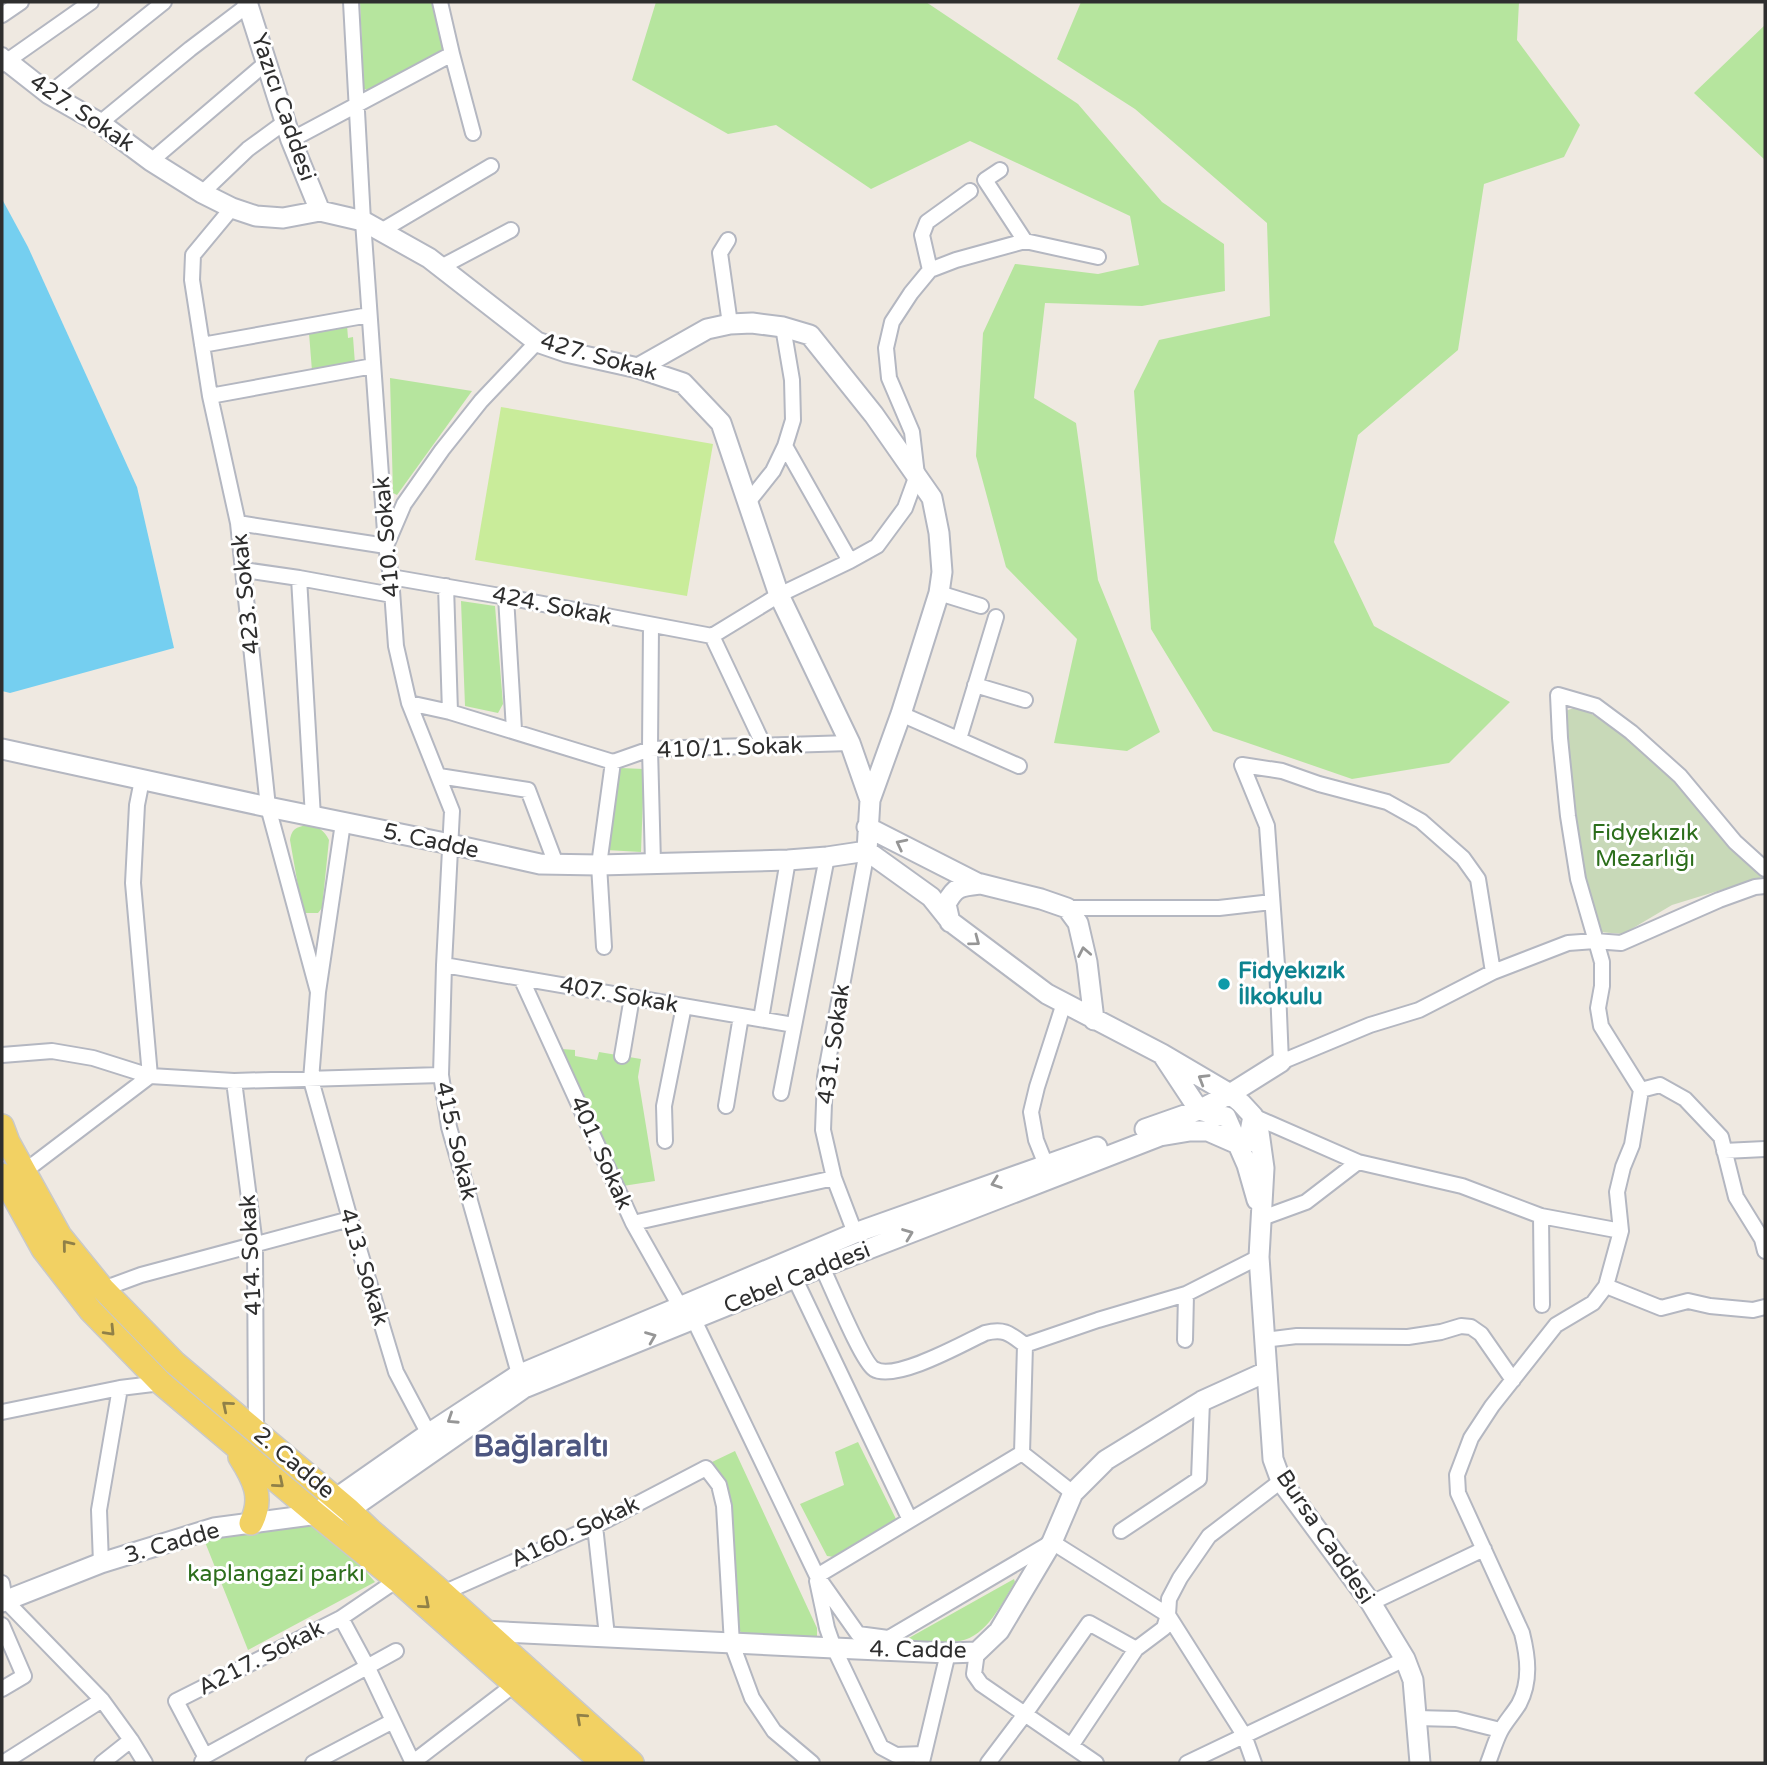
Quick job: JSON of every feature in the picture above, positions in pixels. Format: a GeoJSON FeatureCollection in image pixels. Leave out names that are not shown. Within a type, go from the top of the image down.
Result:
{"type":"FeatureCollection","features":[{"type":"Feature","properties":{"kind":"main road","name":"Yazıcı Caddesi"},"geometry":{"type":"LineString","coordinates":[[248,3],[288,131],[320,211]]}},
{"type":"Feature","properties":{"kind":"main road","name":"427. Sokak"},"geometry":{"type":"LineString","coordinates":[[3,59],[49,94],[100,123],[151,161],[232,208],[256,216],[283,218],[320,211],[363,222],[429,258],[537,342],[566,352],[638,368],[683,383],[721,423],[779,594],[850,743],[870,800],[866,851]]}},
{"type":"Feature","properties":{"kind":"main road"},"geometry":{"type":"LineString","coordinates":[[638,368],[707,329],[730,324],[752,323],[783,327],[810,335],[874,415],[932,498],[939,533],[942,572],[939,593],[901,714],[870,800]]}},
{"type":"Feature","properties":{"kind":"main road","name":"5. Cadde"},"geometry":{"type":"LineString","coordinates":[[2,749],[540,864],[789,860],[866,851]]}},
{"type":"Feature","properties":{"kind":"main road"},"geometry":{"type":"LineString","coordinates":[[867,827],[980,884],[1067,908],[1078,923],[1087,962],[1094,1020]]}},
{"type":"Feature","properties":{"kind":"main road"},"geometry":{"type":"LineString","coordinates":[[866,851],[930,897],[951,922],[1047,994],[1162,1054],[1230,1094],[1253,1116],[1248,1142],[1240,1145]]}},
{"type":"Feature","properties":{"kind":"main road"},"geometry":{"type":"LineString","coordinates":[[951,922],[946,904],[952,891],[963,886],[980,884]]}},
{"type":"Feature","properties":{"kind":"main road"},"geometry":{"type":"LineString","coordinates":[[1162,1054],[1199,1110],[1226,1117],[1240,1145],[1262,1218]]}},
{"type":"Feature","properties":{"kind":"main road","name":"Cebel Caddesi"},"geometry":{"type":"LineString","coordinates":[[808,1268],[855,1233],[1199,1110],[1281,1062]]}},
{"type":"Feature","properties":{"kind":"main road","name":"Bursa Caddesi"},"geometry":{"type":"LineString","coordinates":[[1253,1116],[1259,1132],[1264,1168],[1259,1257],[1273,1459],[1281,1481],[1371,1603],[1405,1659],[1413,1680],[1420,1763]]}},
{"type":"Feature","properties":{"kind":"main road","name":"2. Cadde"},"geometry":{"type":"LineString","coordinates":[[2,1126],[8,1142],[8,1178],[43,1249],[91,1311],[161,1384],[397,1580],[603,1763]]}},
{"type":"Feature","properties":{"kind":"main road","name":"Cebel Caddesi"},"geometry":{"type":"LineString","coordinates":[[342,1504],[521,1382],[687,1314],[1160,1136],[1208,1131],[1240,1145]]}},
{"type":"Feature","properties":{"kind":"main road","name":"2. Cadde"},"geometry":{"type":"LineString","coordinates":[[8,1178],[103,1289],[175,1363],[342,1504],[632,1763]]}},
{"type":"Feature","properties":{"kind":"main road","name":"4. Cadde"},"geometry":{"type":"LineString","coordinates":[[484,1631],[870,1650],[977,1652],[999,1631],[1052,1542],[1073,1493],[1106,1460],[1202,1401],[1266,1372]]}},
{"type":"Feature","properties":{"kind":"main road"},"geometry":{"type":"LineString","coordinates":[[228,1440],[254,1480],[257,1511],[251,1523]]}},
{"type":"Feature","properties":{"kind":"main road","name":"Cebel Caddesi"},"geometry":{"type":"LineString","coordinates":[[342,1504],[379,1488],[433,1441]]}},
{"type":"Feature","properties":{"kind":"main road"},"geometry":{"type":"LineString","coordinates":[[370,1530],[371,1504],[379,1488]]}},
{"type":"Feature","properties":{"kind":"main road","name":"3. Cadde"},"geometry":{"type":"LineString","coordinates":[[3,1595],[214,1528],[316,1514],[342,1504]]}},
{"type":"Feature","properties":{"kind":"street"},"geometry":{"type":"LineString","coordinates":[[2,15],[21,2]]}},
{"type":"Feature","properties":{"kind":"street"},"geometry":{"type":"LineString","coordinates":[[3,59],[91,2]]}},
{"type":"Feature","properties":{"kind":"street"},"geometry":{"type":"LineString","coordinates":[[49,94],[164,2]]}},
{"type":"Feature","properties":{"kind":"street","name":"410. Sokak"},"geometry":{"type":"LineString","coordinates":[[351,2],[369,315],[396,646],[410,703],[452,811],[450,844]]}},
{"type":"Feature","properties":{"kind":"street"},"geometry":{"type":"LineString","coordinates":[[440,2],[473,133]]}},
{"type":"Feature","properties":{"kind":"street"},"geometry":{"type":"LineString","coordinates":[[100,123],[248,3]]}},
{"type":"Feature","properties":{"kind":"street"},"geometry":{"type":"LineString","coordinates":[[202,193],[248,149],[356,106],[452,54]]}},
{"type":"Feature","properties":{"kind":"street"},"geometry":{"type":"LineString","coordinates":[[151,161],[267,62]]}},
{"type":"Feature","properties":{"kind":"street"},"geometry":{"type":"LineString","coordinates":[[381,231],[491,166]]}},
{"type":"Feature","properties":{"kind":"street"},"geometry":{"type":"LineString","coordinates":[[1000,170],[985,180],[1025,241]]}},
{"type":"Feature","properties":{"kind":"street"},"geometry":{"type":"LineString","coordinates":[[930,270],[922,235],[926,222],[970,191]]}},
{"type":"Feature","properties":{"kind":"street","name":"423. Sokak"},"geometry":{"type":"LineString","coordinates":[[232,208],[193,255],[192,280],[210,396],[239,523],[268,807],[317,992]]}},
{"type":"Feature","properties":{"kind":"street"},"geometry":{"type":"LineString","coordinates":[[440,267],[511,230]]}},
{"type":"Feature","properties":{"kind":"street"},"geometry":{"type":"LineString","coordinates":[[728,240],[720,253],[730,324]]}},
{"type":"Feature","properties":{"kind":"street"},"geometry":{"type":"LineString","coordinates":[[764,746],[712,636],[779,594],[877,546],[905,508],[917,475],[912,432],[889,378],[886,348],[892,321],[911,293],[930,270],[1025,241],[1098,257]]}},
{"type":"Feature","properties":{"kind":"street"},"geometry":{"type":"LineString","coordinates":[[202,345],[369,315]]}},
{"type":"Feature","properties":{"kind":"street"},"geometry":{"type":"LineString","coordinates":[[749,501],[773,471],[793,420],[792,380],[783,327]]}},
{"type":"Feature","properties":{"kind":"street"},"geometry":{"type":"LineString","coordinates":[[239,523],[386,546],[404,504],[442,450],[481,401],[537,342]]}},
{"type":"Feature","properties":{"kind":"street"},"geometry":{"type":"LineString","coordinates":[[210,396],[373,366]]}},
{"type":"Feature","properties":{"kind":"street"},"geometry":{"type":"LineString","coordinates":[[785,446],[850,561]]}},
{"type":"Feature","properties":{"kind":"street"},"geometry":{"type":"LineString","coordinates":[[244,570],[392,594]]}},
{"type":"Feature","properties":{"kind":"street","name":"424. Sokak"},"geometry":{"type":"LineString","coordinates":[[391,577],[712,636]]}},
{"type":"Feature","properties":{"kind":"street"},"geometry":{"type":"LineString","coordinates":[[299,578],[313,817]]}},
{"type":"Feature","properties":{"kind":"street"},"geometry":{"type":"LineString","coordinates":[[446,586],[450,712]]}},
{"type":"Feature","properties":{"kind":"street"},"geometry":{"type":"LineString","coordinates":[[939,593],[981,606]]}},
{"type":"Feature","properties":{"kind":"street"},"geometry":{"type":"LineString","coordinates":[[506,597],[514,730]]}},
{"type":"Feature","properties":{"kind":"street"},"geometry":{"type":"LineString","coordinates":[[959,740],[996,617]]}},
{"type":"Feature","properties":{"kind":"street"},"geometry":{"type":"LineString","coordinates":[[651,625],[653,863]]}},
{"type":"Feature","properties":{"kind":"street"},"geometry":{"type":"LineString","coordinates":[[975,685],[1025,700]]}},
{"type":"Feature","properties":{"kind":"street"},"geometry":{"type":"LineString","coordinates":[[1488,1763],[1500,1730],[1525,1691],[1527,1651],[1522,1633],[1458,1493],[1457,1475],[1471,1438],[1492,1406],[1556,1325],[1594,1303],[1606,1286],[1621,1231],[1617,1192],[1632,1145],[1641,1090],[1601,1026],[1598,1008],[1602,962],[1578,879],[1568,816],[1558,695],[1596,706],[1631,732],[1681,776],[1735,842],[1765,869]]}},
{"type":"Feature","properties":{"kind":"street"},"geometry":{"type":"LineString","coordinates":[[410,703],[514,730],[613,762],[599,865],[604,947]]}},
{"type":"Feature","properties":{"kind":"street"},"geometry":{"type":"LineString","coordinates":[[901,714],[1019,766]]}},
{"type":"Feature","properties":{"kind":"street","name":"410/1. Sokak"},"geometry":{"type":"LineString","coordinates":[[613,762],[650,749],[850,743]]}},
{"type":"Feature","properties":{"kind":"street"},"geometry":{"type":"LineString","coordinates":[[1493,972],[1478,879],[1463,858],[1421,821],[1387,802],[1282,771],[1242,765],[1266,826],[1281,1062],[1370,1025],[1419,1010],[1493,972],[1569,943],[1621,943],[1719,900],[1765,886]]}},
{"type":"Feature","properties":{"kind":"street"},"geometry":{"type":"LineString","coordinates":[[439,776],[528,790],[556,864]]}},
{"type":"Feature","properties":{"kind":"street"},"geometry":{"type":"LineString","coordinates":[[142,780],[137,805],[133,883],[150,1076]]}},
{"type":"Feature","properties":{"kind":"street"},"geometry":{"type":"LineString","coordinates":[[317,992],[343,823]]}},
{"type":"Feature","properties":{"kind":"street","name":"415. Sokak"},"geometry":{"type":"LineString","coordinates":[[450,844],[441,1075],[449,1127],[521,1382]]}},
{"type":"Feature","properties":{"kind":"street","name":"431. Sokak"},"geometry":{"type":"LineString","coordinates":[[855,1233],[834,1178],[823,1130],[825,1077],[866,851]]}},
{"type":"Feature","properties":{"kind":"street"},"geometry":{"type":"LineString","coordinates":[[781,1093],[827,857]]}},
{"type":"Feature","properties":{"kind":"street"},"geometry":{"type":"LineString","coordinates":[[761,1019],[789,860]]}},
{"type":"Feature","properties":{"kind":"street"},"geometry":{"type":"LineString","coordinates":[[1067,908],[1219,908],[1272,902]]}},
{"type":"Feature","properties":{"kind":"street","name":"407. Sokak"},"geometry":{"type":"LineString","coordinates":[[444,965],[794,1025]]}},
{"type":"Feature","properties":{"kind":"street","name":"401. Sokak"},"geometry":{"type":"LineString","coordinates":[[521,978],[633,1223],[687,1314],[817,1576]]}},
{"type":"Feature","properties":{"kind":"street","name":"413. Sokak"},"geometry":{"type":"LineString","coordinates":[[317,992],[311,1080],[396,1372],[433,1441]]}},
{"type":"Feature","properties":{"kind":"street"},"geometry":{"type":"LineString","coordinates":[[622,1056],[632,997]]}},
{"type":"Feature","properties":{"kind":"street"},"geometry":{"type":"LineString","coordinates":[[1046,1165],[1035,1140],[1031,1112],[1064,1003]]}},
{"type":"Feature","properties":{"kind":"street"},"geometry":{"type":"LineString","coordinates":[[665,1141],[664,1106],[684,1006]]}},
{"type":"Feature","properties":{"kind":"street"},"geometry":{"type":"LineString","coordinates":[[726,1106],[741,1016]]}},
{"type":"Feature","properties":{"kind":"street"},"geometry":{"type":"LineString","coordinates":[[2,1055],[52,1051],[93,1058],[150,1076],[234,1082],[441,1075]]}},
{"type":"Feature","properties":{"kind":"street"},"geometry":{"type":"LineString","coordinates":[[8,1178],[150,1076]]}},
{"type":"Feature","properties":{"kind":"street","name":"414. Sokak"},"geometry":{"type":"LineString","coordinates":[[234,1082],[255,1245],[256,1430]]}},
{"type":"Feature","properties":{"kind":"street"},"geometry":{"type":"LineString","coordinates":[[1641,1090],[1660,1085],[1685,1099],[1721,1137],[1736,1197],[1762,1239],[1765,1251]]}},
{"type":"Feature","properties":{"kind":"street"},"geometry":{"type":"LineString","coordinates":[[1253,1116],[1358,1162],[1462,1186],[1541,1216],[1621,1231]]}},
{"type":"Feature","properties":{"kind":"street"},"geometry":{"type":"LineString","coordinates":[[1724,1151],[1765,1149]]}},
{"type":"Feature","properties":{"kind":"street"},"geometry":{"type":"LineString","coordinates":[[1262,1218],[1306,1202],[1358,1162]]}},
{"type":"Feature","properties":{"kind":"street"},"geometry":{"type":"LineString","coordinates":[[633,1223],[834,1178]]}},
{"type":"Feature","properties":{"kind":"street"},"geometry":{"type":"LineString","coordinates":[[1541,1216],[1542,1305]]}},
{"type":"Feature","properties":{"kind":"street"},"geometry":{"type":"LineString","coordinates":[[103,1289],[141,1275],[350,1219]]}},
{"type":"Feature","properties":{"kind":"street"},"geometry":{"type":"LineString","coordinates":[[1025,1345],[1186,1294],[1259,1257]]}},
{"type":"Feature","properties":{"kind":"street"},"geometry":{"type":"LineString","coordinates":[[808,1268],[874,1369],[889,1372],[910,1368],[985,1333],[996,1331],[1008,1332],[1025,1345]]}},
{"type":"Feature","properties":{"kind":"street"},"geometry":{"type":"LineString","coordinates":[[808,1268],[910,1520]]}},
{"type":"Feature","properties":{"kind":"street"},"geometry":{"type":"LineString","coordinates":[[1606,1286],[1661,1308],[1688,1301],[1753,1310],[1765,1307]]}},
{"type":"Feature","properties":{"kind":"street"},"geometry":{"type":"LineString","coordinates":[[1185,1340],[1186,1294]]}},
{"type":"Feature","properties":{"kind":"street"},"geometry":{"type":"LineString","coordinates":[[1264,1340],[1297,1336],[1408,1337],[1466,1326],[1481,1334],[1513,1380]]}},
{"type":"Feature","properties":{"kind":"street"},"geometry":{"type":"LineString","coordinates":[[1023,1453],[1025,1345]]}},
{"type":"Feature","properties":{"kind":"street"},"geometry":{"type":"LineString","coordinates":[[2,1412],[120,1388],[161,1384]]}},
{"type":"Feature","properties":{"kind":"street"},"geometry":{"type":"LineString","coordinates":[[101,1563],[99,1510],[120,1388]]}},
{"type":"Feature","properties":{"kind":"street"},"geometry":{"type":"LineString","coordinates":[[1121,1531],[1199,1479],[1202,1401]]}},
{"type":"Feature","properties":{"kind":"street"},"geometry":{"type":"LineString","coordinates":[[817,1576],[1023,1453]]}},
{"type":"Feature","properties":{"kind":"street"},"geometry":{"type":"LineString","coordinates":[[1023,1453],[1073,1493]]}},
{"type":"Feature","properties":{"kind":"street","name":"A160. Sokak"},"geometry":{"type":"LineString","coordinates":[[443,1593],[596,1525],[706,1468],[719,1486],[724,1506],[732,1644]]}},
{"type":"Feature","properties":{"kind":"street"},"geometry":{"type":"LineString","coordinates":[[1071,1745],[1136,1649],[1164,1629],[1169,1599],[1209,1536],[1281,1481]]}},
{"type":"Feature","properties":{"kind":"street"},"geometry":{"type":"LineString","coordinates":[[596,1525],[607,1636]]}},
{"type":"Feature","properties":{"kind":"street"},"geometry":{"type":"LineString","coordinates":[[817,1576],[870,1650],[1052,1542],[1168,1615],[1244,1735],[1254,1763]]}},
{"type":"Feature","properties":{"kind":"street"},"geometry":{"type":"LineString","coordinates":[[1371,1603],[1484,1549]]}},
{"type":"Feature","properties":{"kind":"street"},"geometry":{"type":"LineString","coordinates":[[817,1576],[825,1620],[834,1648],[881,1747],[896,1755],[923,1758],[948,1653]]}},
{"type":"Feature","properties":{"kind":"street","name":"A217. Sokak"},"geometry":{"type":"LineString","coordinates":[[203,1760],[176,1701],[341,1618],[397,1580]]}},
{"type":"Feature","properties":{"kind":"street"},"geometry":{"type":"LineString","coordinates":[[3,1595],[102,1700],[145,1763]]}},
{"type":"Feature","properties":{"kind":"street"},"geometry":{"type":"LineString","coordinates":[[341,1618],[413,1763],[515,1684]]}},
{"type":"Feature","properties":{"kind":"street"},"geometry":{"type":"LineString","coordinates":[[988,1763],[1089,1623],[1136,1649]]}},
{"type":"Feature","properties":{"kind":"street"},"geometry":{"type":"LineString","coordinates":[[2,1625],[24,1676],[2,1689]]}},
{"type":"Feature","properties":{"kind":"street"},"geometry":{"type":"LineString","coordinates":[[858,1634],[888,1638]]}},
{"type":"Feature","properties":{"kind":"street"},"geometry":{"type":"LineString","coordinates":[[732,1644],[752,1698],[774,1731],[812,1763]]}},
{"type":"Feature","properties":{"kind":"street"},"geometry":{"type":"LineString","coordinates":[[203,1760],[396,1651]]}},
{"type":"Feature","properties":{"kind":"street"},"geometry":{"type":"LineString","coordinates":[[977,1652],[974,1674],[981,1684],[1096,1763]]}},
{"type":"Feature","properties":{"kind":"street"},"geometry":{"type":"LineString","coordinates":[[1187,1763],[1405,1659]]}},
{"type":"Feature","properties":{"kind":"street"},"geometry":{"type":"LineString","coordinates":[[3,1763],[102,1700]]}},
{"type":"Feature","properties":{"kind":"street"},"geometry":{"type":"LineString","coordinates":[[1416,1718],[1456,1719],[1500,1730]]}},
{"type":"Feature","properties":{"kind":"street"},"geometry":{"type":"LineString","coordinates":[[313,1763],[393,1721]]}},
{"type":"Feature","properties":{"kind":"street"},"geometry":{"type":"LineString","coordinates":[[102,1763],[131,1741]]}},
{"type":"Feature","properties":{"kind":"green space"},"geometry":{"type":"Polygon","coordinates":[[[360,2],[432,2],[443,49],[371,91],[364,89],[360,2]]]}},
{"type":"Feature","properties":{"kind":"green space"},"geometry":{"type":"Polygon","coordinates":[[[656,2],[926,2],[1078,104],[1162,202],[1224,244],[1225,291],[1142,306],[1045,303],[1034,398],[1076,423],[1098,580],[1160,732],[1127,751],[1054,743],[1077,639],[1006,567],[976,456],[983,333],[1015,264],[1098,274],[1139,265],[1130,216],[970,141],[871,189],[776,125],[728,134],[632,80],[656,2]]]}},
{"type":"Feature","properties":{"kind":"green space"},"geometry":{"type":"Polygon","coordinates":[[[1081,2],[1519,2],[1517,40],[1580,125],[1564,157],[1484,184],[1458,350],[1358,435],[1334,542],[1374,626],[1510,702],[1449,763],[1352,779],[1213,731],[1151,629],[1134,391],[1159,340],[1270,316],[1267,223],[1135,109],[1057,59],[1081,2]]]}},
{"type":"Feature","properties":{"kind":"green space"},"geometry":{"type":"Polygon","coordinates":[[[1765,25],[1765,160],[1694,93],[1765,25]]]}},
{"type":"Feature","properties":{"kind":"green space"},"geometry":{"type":"Polygon","coordinates":[[[347,325],[348,338],[353,337],[355,364],[312,371],[309,333],[347,325]]]}},
{"type":"Feature","properties":{"kind":"green space"},"geometry":{"type":"Polygon","coordinates":[[[390,378],[472,391],[397,495],[393,493],[390,378]]]}},
{"type":"Feature","properties":{"kind":"green space"},"geometry":{"type":"Polygon","coordinates":[[[501,407],[713,444],[687,596],[475,560],[501,407]]]}},
{"type":"Feature","properties":{"kind":"green space"},"geometry":{"type":"Polygon","coordinates":[[[461,601],[495,606],[503,704],[498,713],[465,706],[461,601]]]}},
{"type":"Feature","properties":{"kind":"green space","name":"Fidyekızık Mezarlığı"},"geometry":{"type":"Polygon","coordinates":[[[1580,706],[1624,736],[1687,793],[1709,823],[1763,877],[1672,905],[1623,934],[1600,932],[1583,874],[1565,711],[1580,706]]]}},
{"type":"Feature","properties":{"kind":"green space"},"geometry":{"type":"Polygon","coordinates":[[[620,768],[644,769],[641,852],[606,850],[620,768]]]}},
{"type":"Feature","properties":{"kind":"green space"},"geometry":{"type":"Polygon","coordinates":[[[308,825],[321,830],[329,840],[322,908],[318,913],[305,913],[302,909],[290,840],[296,829],[308,825]]]}},
{"type":"Feature","properties":{"kind":"green space"},"geometry":{"type":"Polygon","coordinates":[[[562,1049],[575,1050],[575,1056],[597,1060],[599,1052],[641,1059],[638,1077],[655,1181],[623,1186],[560,1053],[562,1049]]]}},
{"type":"Feature","properties":{"kind":"green space"},"geometry":{"type":"Polygon","coordinates":[[[858,1442],[897,1521],[834,1557],[827,1556],[800,1504],[844,1485],[835,1452],[858,1442]]]}},
{"type":"Feature","properties":{"kind":"green space"},"geometry":{"type":"Polygon","coordinates":[[[735,1451],[817,1628],[817,1637],[811,1641],[746,1638],[739,1630],[731,1519],[723,1482],[712,1462],[735,1451]]]}},
{"type":"Feature","properties":{"kind":"green space","name":"kaplangazi parkı"},"geometry":{"type":"Polygon","coordinates":[[[316,1514],[375,1582],[248,1650],[201,1532],[316,1514]]]}},
{"type":"Feature","properties":{"kind":"green space"},"geometry":{"type":"Polygon","coordinates":[[[1014,1579],[1015,1582],[993,1618],[970,1638],[948,1642],[907,1639],[1014,1579]]]}},
{"type":"Feature","properties":{"kind":"water"},"geometry":{"type":"Polygon","coordinates":[[[2,199],[28,247],[137,487],[174,648],[10,693],[2,691],[2,199]]]}},
{"type":"Feature","properties":{"kind":"place","name":"Fidyekızık İlkokulu"},"geometry":{"type":"Point","coordinates":[1224,984]}},
{"type":"Feature","properties":{"kind":"district","name":"Bağlaraltı"},"geometry":{"type":"Point","coordinates":[541,1446]}}]}
